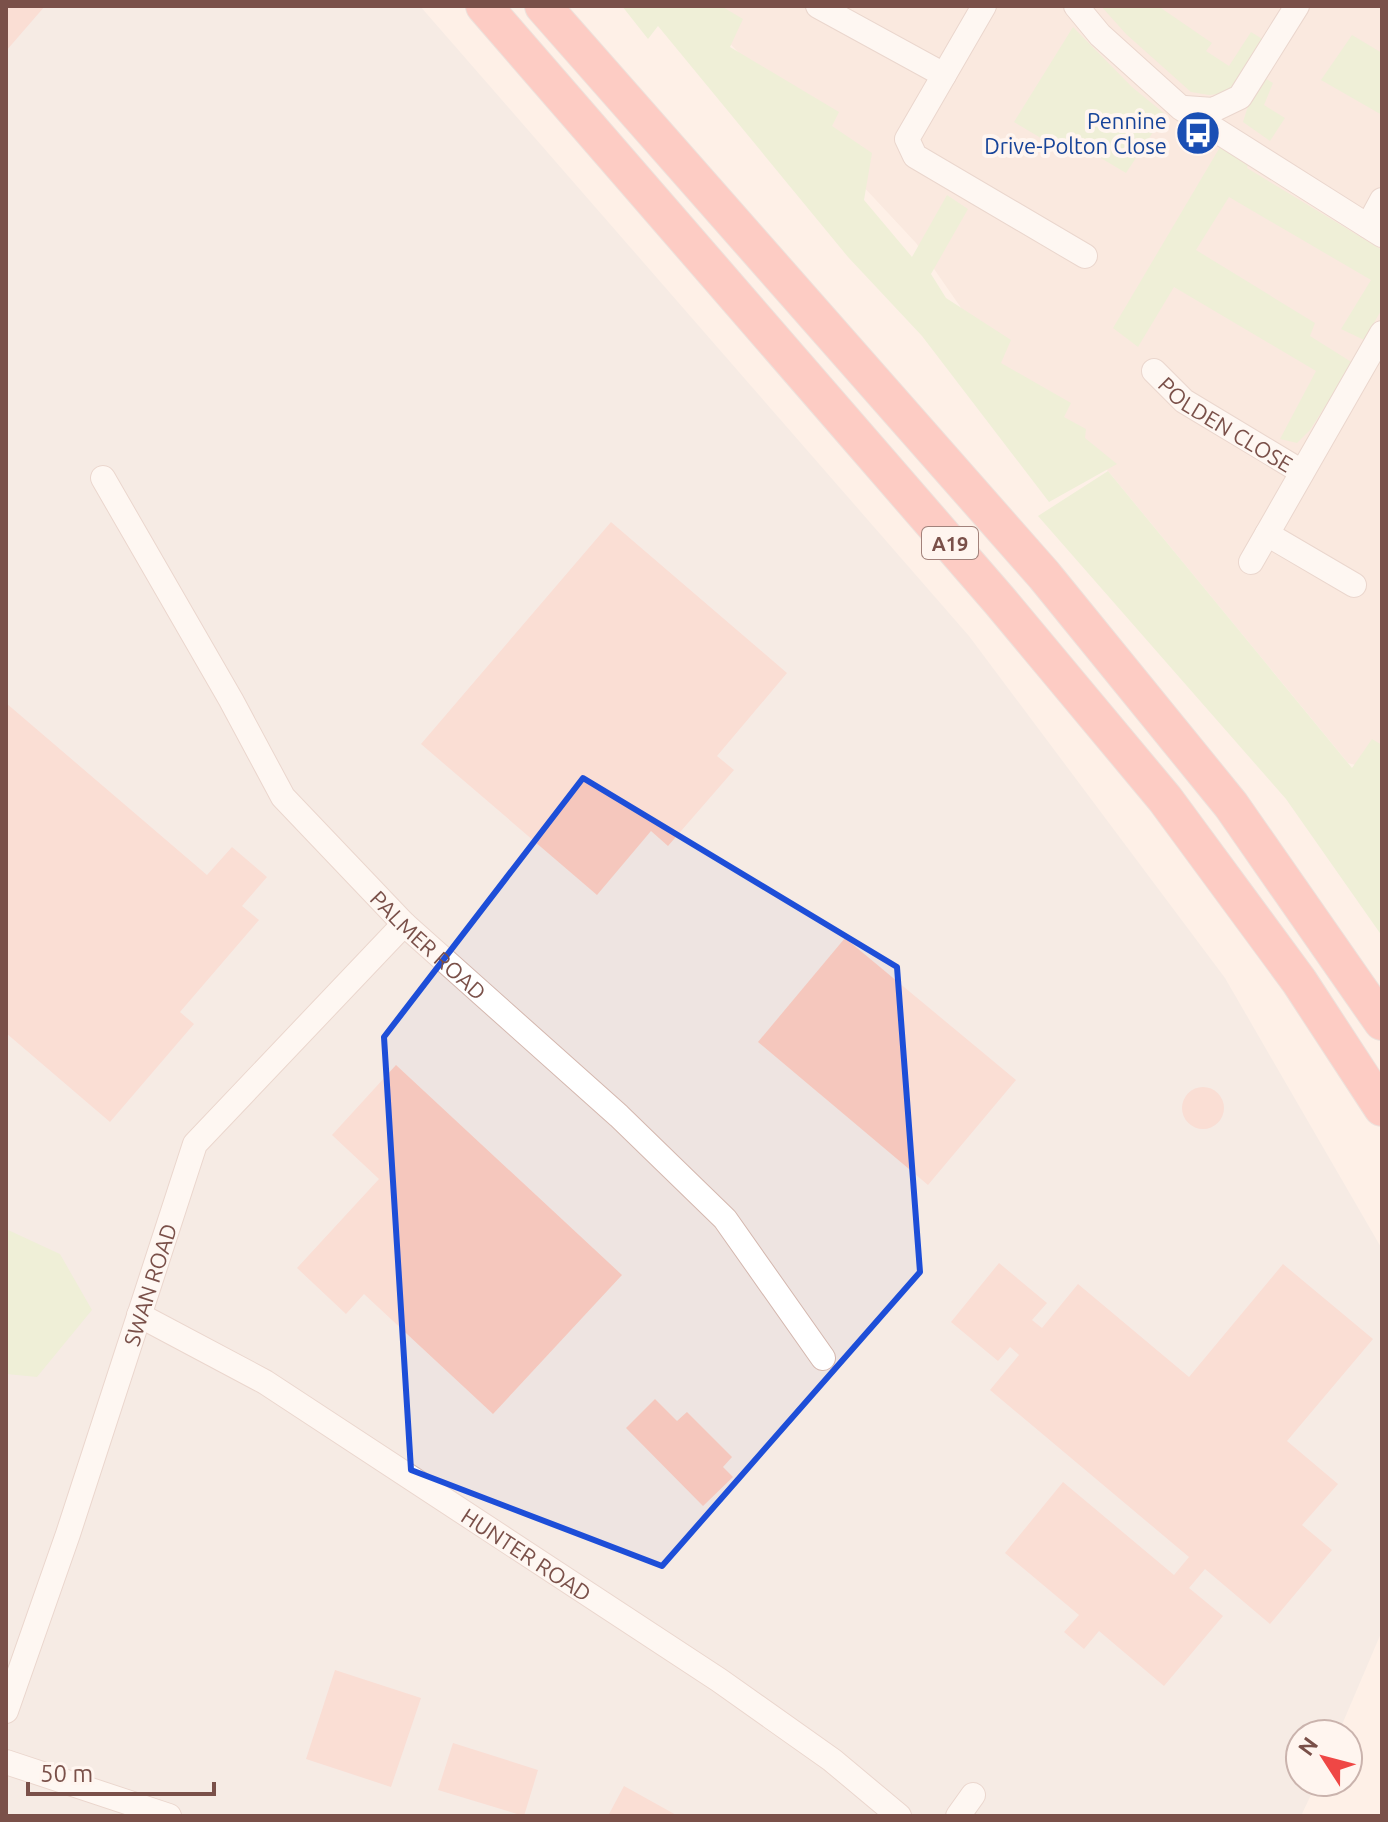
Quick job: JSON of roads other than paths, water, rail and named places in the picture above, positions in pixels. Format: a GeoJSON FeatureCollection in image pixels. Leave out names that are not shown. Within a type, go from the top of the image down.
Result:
{"type":"FeatureCollection","features":[{"type":"Feature","properties":{"kind":"highway","name":"A19"},"geometry":{"type":"LineString","coordinates":[[484,6],[999,600],[1165,799],[1299,981],[1382,1108]]}},
{"type":"Feature","properties":{"kind":"highway","name":"A19"},"geometry":{"type":"LineString","coordinates":[[543,6],[1044,575],[1231,805],[1382,1022]]}},
{"type":"Feature","properties":{"kind":"street"},"geometry":{"type":"LineString","coordinates":[[818,6],[944,75]]}},
{"type":"Feature","properties":{"kind":"street"},"geometry":{"type":"LineString","coordinates":[[984,6],[907,139],[915,156],[1085,256]]}},
{"type":"Feature","properties":{"kind":"street"},"geometry":{"type":"LineString","coordinates":[[1076,6],[1100,35],[1181,108],[1375,230],[1382,200]]}},
{"type":"Feature","properties":{"kind":"street"},"geometry":{"type":"LineString","coordinates":[[1181,108],[1213,110],[1240,97],[1297,6]]}},
{"type":"Feature","properties":{"kind":"street","name":"POLDEN CLOSE"},"geometry":{"type":"LineString","coordinates":[[1251,562],[1382,333]]}},
{"type":"Feature","properties":{"kind":"street","name":"POLDEN CLOSE"},"geometry":{"type":"LineString","coordinates":[[1154,371],[1184,401],[1302,472]]}},
{"type":"Feature","properties":{"kind":"street","name":"PALMER ROAD"},"geometry":{"type":"LineString","coordinates":[[103,478],[283,797],[404,924],[619,1116],[725,1219],[823,1358]]}},
{"type":"Feature","properties":{"kind":"street"},"geometry":{"type":"LineString","coordinates":[[1267,534],[1354,585]]}},
{"type":"Feature","properties":{"kind":"street","name":"SWAN ROAD"},"geometry":{"type":"LineString","coordinates":[[6,1711],[68,1534],[195,1144],[404,924]]}},
{"type":"Feature","properties":{"kind":"street","name":"HUNTER ROAD"},"geometry":{"type":"LineString","coordinates":[[139,1315],[265,1382],[719,1680],[832,1760],[899,1816]]}},
{"type":"Feature","properties":{"kind":"street"},"geometry":{"type":"LineString","coordinates":[[6,1762],[169,1816]]}},
{"type":"Feature","properties":{"kind":"street"},"geometry":{"type":"LineString","coordinates":[[958,1816],[973,1795]]}},
{"type":"Feature","properties":{"kind":"place","name":"Pennine Drive-Polton Close"},"geometry":{"type":"Point","coordinates":[1198,133]}}]}
